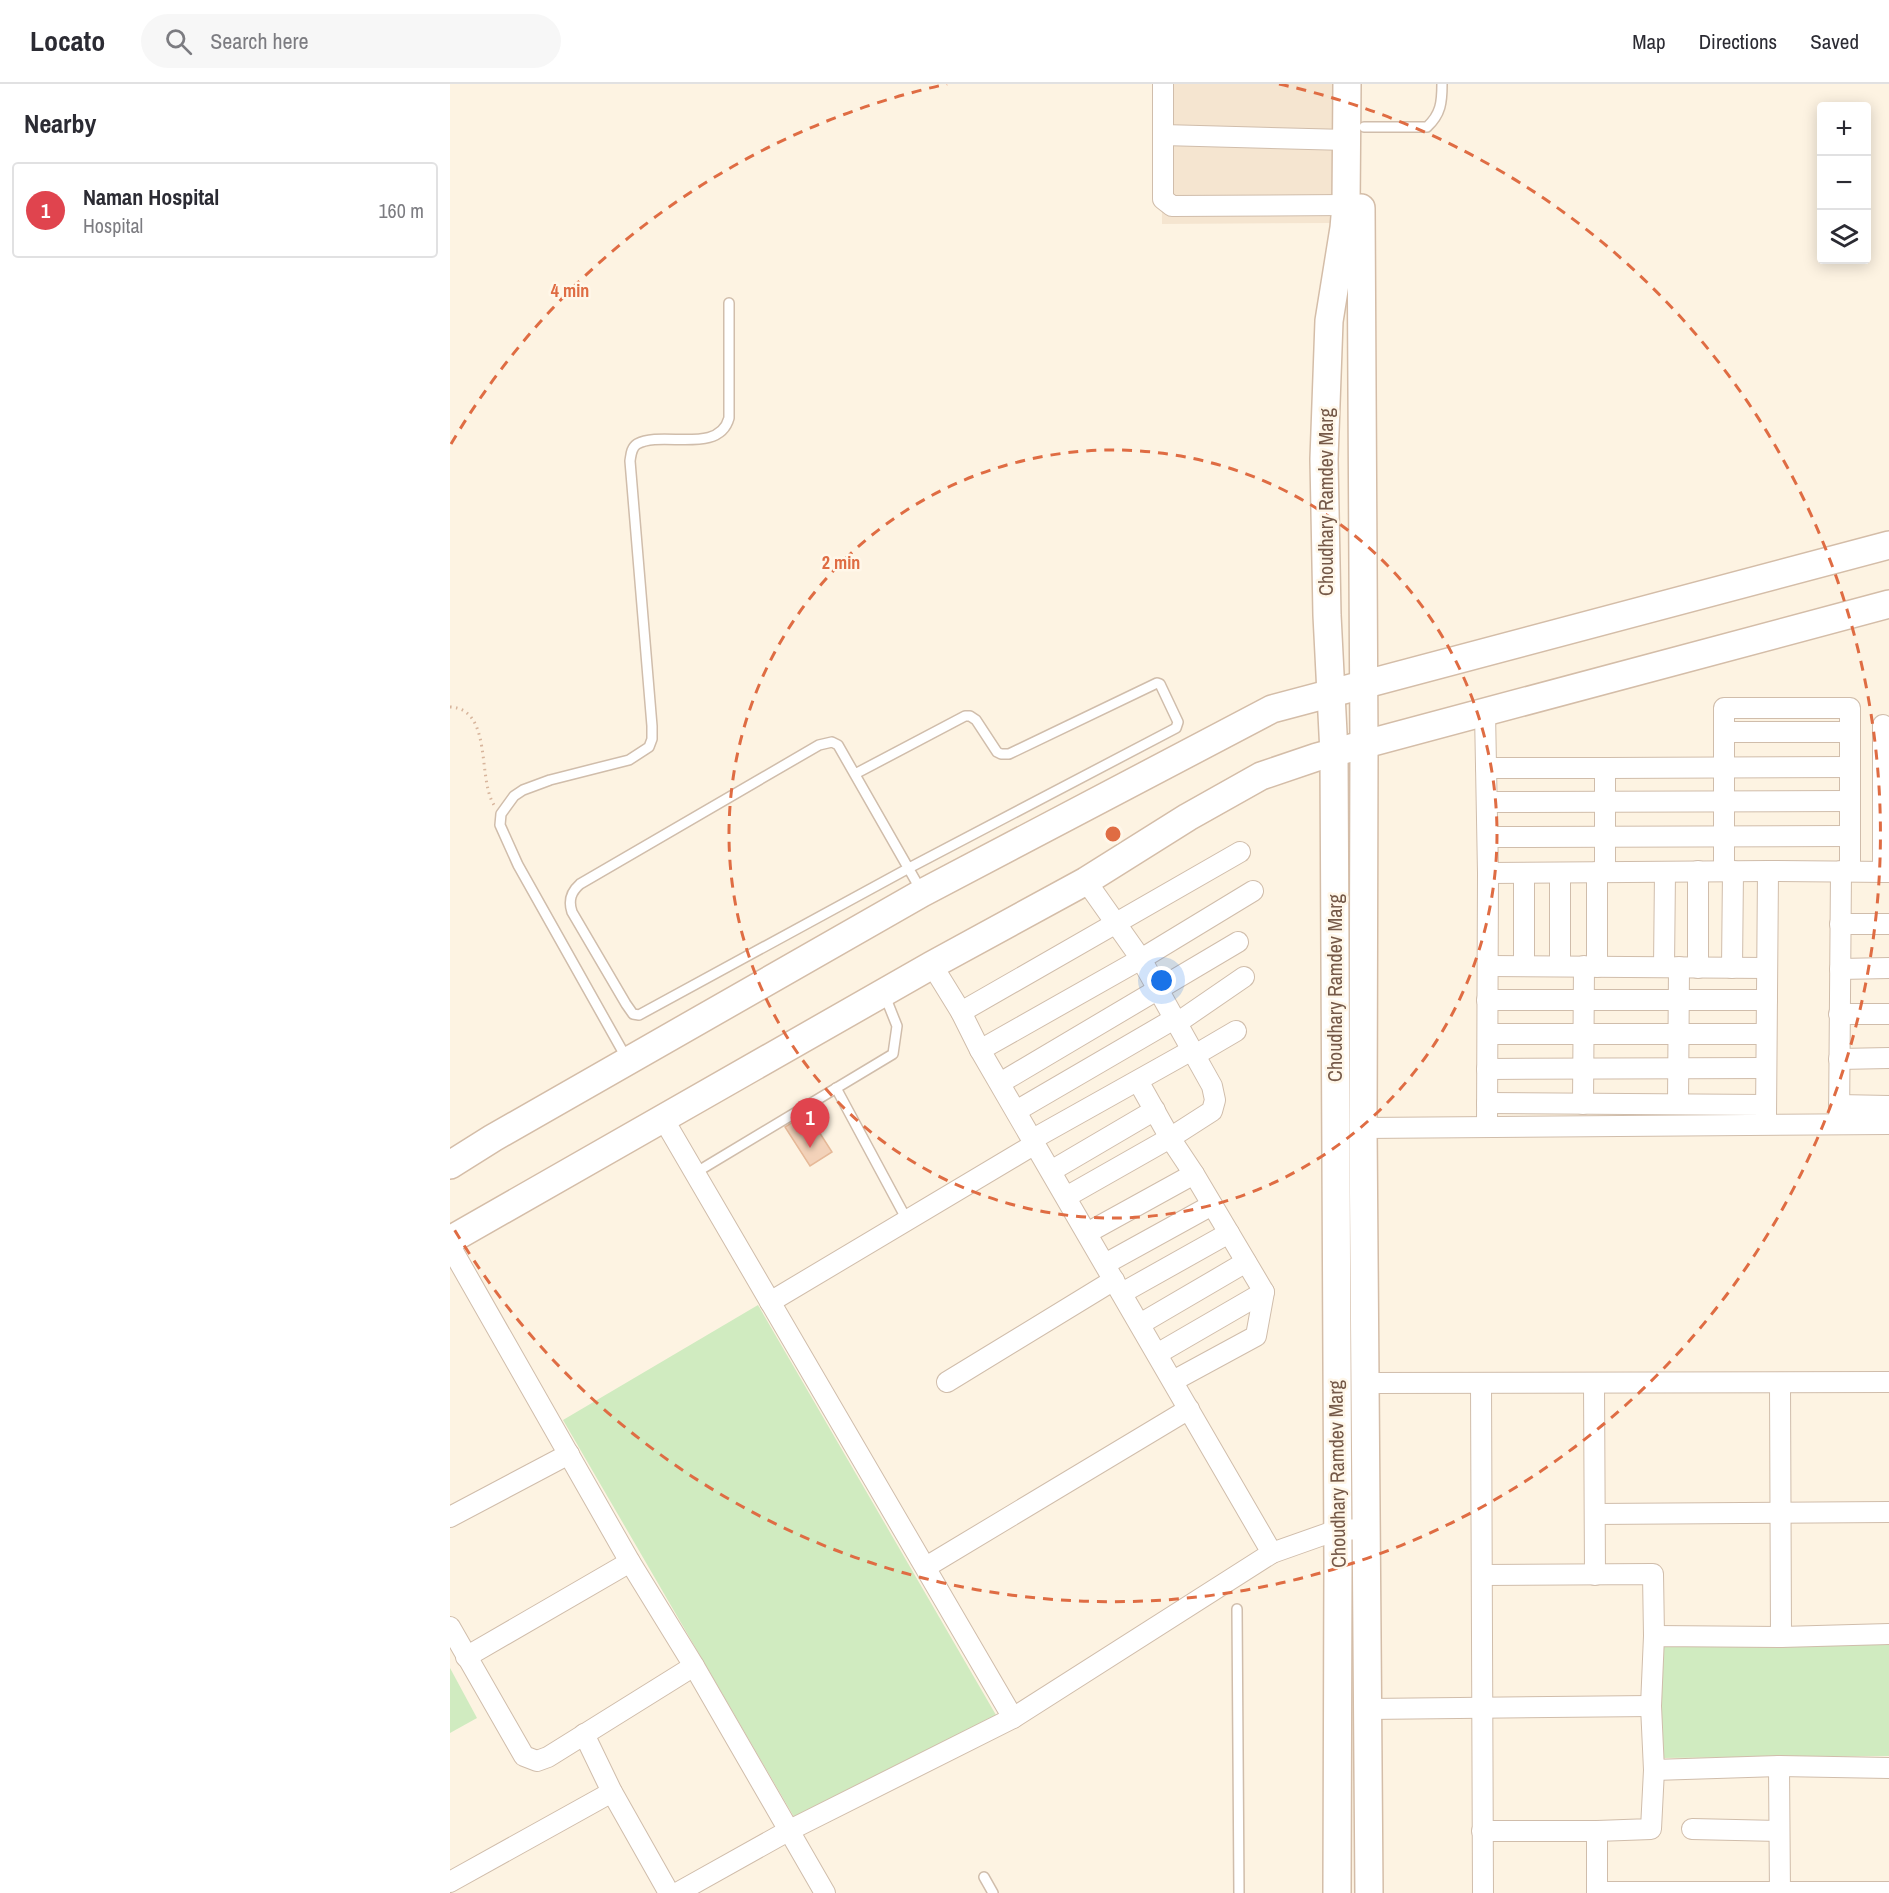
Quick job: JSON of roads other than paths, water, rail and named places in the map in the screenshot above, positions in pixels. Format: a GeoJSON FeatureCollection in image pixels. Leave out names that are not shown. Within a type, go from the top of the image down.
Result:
{"type":"FeatureCollection","features":[{"type":"Feature","properties":{"kind":"street"},"geometry":{"type":"LineString","coordinates":[[1163,84],[1163,200],[1172,206],[1347,205]]}},
{"type":"Feature","properties":{"kind":"street","name":"Choudhary Ramdev Marg"},"geometry":{"type":"LineString","coordinates":[[1337,1893],[1334,753],[1326,615],[1324,459],[1328,332],[1356,134],[1347,84]]}},
{"type":"Feature","properties":{"kind":"street"},"geometry":{"type":"LineString","coordinates":[[1363,84],[1356,134],[1361,205],[1364,745],[1363,1128],[1369,1893]]}},
{"type":"Feature","properties":{"kind":"street"},"geometry":{"type":"LineString","coordinates":[[1163,135],[1356,134]]}},
{"type":"Feature","properties":{"kind":"street"},"geometry":{"type":"LineString","coordinates":[[450,1165],[493,1138],[922,893],[1272,708],[1889,545]]}},
{"type":"Feature","properties":{"kind":"street"},"geometry":{"type":"LineString","coordinates":[[450,1240],[664,1120],[932,965],[1086,881],[1261,776],[1334,753],[1889,604]]}},
{"type":"Feature","properties":{"kind":"street"},"geometry":{"type":"LineString","coordinates":[[1485,712],[1488,837],[1487,1127]]}},
{"type":"Feature","properties":{"kind":"street"},"geometry":{"type":"LineString","coordinates":[[1488,873],[1698,871],[1729,871],[1845,871],[1886,872],[1886,724],[1850,728],[1724,732],[1724,836],[1729,871],[1732,968]]}},
{"type":"Feature","properties":{"kind":"street"},"geometry":{"type":"LineString","coordinates":[[1839,1115],[1840,924],[1850,836],[1850,728]]}},
{"type":"Feature","properties":{"kind":"street"},"geometry":{"type":"LineString","coordinates":[[1486,768],[1850,767]]}},
{"type":"Feature","properties":{"kind":"street"},"geometry":{"type":"LineString","coordinates":[[1583,1104],[1584,1000],[1591,966],[1605,836],[1605,768]]}},
{"type":"Feature","properties":{"kind":"street"},"geometry":{"type":"LineString","coordinates":[[1487,802],[1850,801]]}},
{"type":"Feature","properties":{"kind":"street"},"geometry":{"type":"LineString","coordinates":[[1488,837],[1850,836]]}},
{"type":"Feature","properties":{"kind":"street"},"geometry":{"type":"LineString","coordinates":[[961,1012],[1240,852]]}},
{"type":"Feature","properties":{"kind":"street"},"geometry":{"type":"LineString","coordinates":[[1678,1104],[1680,967],[1698,871]]}},
{"type":"Feature","properties":{"kind":"street"},"geometry":{"type":"LineString","coordinates":[[1766,1125],[1768,871]]}},
{"type":"Feature","properties":{"kind":"street"},"geometry":{"type":"LineString","coordinates":[[1665,872],[1680,967]]}},
{"type":"Feature","properties":{"kind":"street"},"geometry":{"type":"LineString","coordinates":[[1524,873],[1524,966]]}},
{"type":"Feature","properties":{"kind":"street"},"geometry":{"type":"LineString","coordinates":[[1560,873],[1560,966]]}},
{"type":"Feature","properties":{"kind":"street"},"geometry":{"type":"LineString","coordinates":[[1066,1197],[1170,1138],[1212,1111],[1215,1100],[1212,1086],[1141,958],[1086,881]]}},
{"type":"Feature","properties":{"kind":"street"},"geometry":{"type":"LineString","coordinates":[[980,1050],[1253,891]]}},
{"type":"Feature","properties":{"kind":"street"},"geometry":{"type":"LineString","coordinates":[[1840,924],[1889,924]]}},
{"type":"Feature","properties":{"kind":"street"},"geometry":{"type":"LineString","coordinates":[[1000,1083],[1238,942]]}},
{"type":"Feature","properties":{"kind":"street"},"geometry":{"type":"LineString","coordinates":[[932,965],[1272,1553]]}},
{"type":"Feature","properties":{"kind":"street"},"geometry":{"type":"LineString","coordinates":[[1488,966],[1767,968]]}},
{"type":"Feature","properties":{"kind":"street"},"geometry":{"type":"LineString","coordinates":[[1840,969],[1889,968]]}},
{"type":"Feature","properties":{"kind":"street"},"geometry":{"type":"LineString","coordinates":[[1016,1111],[1176,1021],[1244,977]]}},
{"type":"Feature","properties":{"kind":"street"},"geometry":{"type":"LineString","coordinates":[[1488,1000],[1767,1000]]}},
{"type":"Feature","properties":{"kind":"street"},"geometry":{"type":"LineString","coordinates":[[1839,1014],[1889,1014]]}},
{"type":"Feature","properties":{"kind":"street"},"geometry":{"type":"LineString","coordinates":[[770,1302],[1034,1141],[1138,1081],[1236,1031]]}},
{"type":"Feature","properties":{"kind":"street"},"geometry":{"type":"LineString","coordinates":[[1488,1034],[1766,1034]]}},
{"type":"Feature","properties":{"kind":"street"},"geometry":{"type":"LineString","coordinates":[[1839,1059],[1889,1058]]}},
{"type":"Feature","properties":{"kind":"street"},"geometry":{"type":"LineString","coordinates":[[1487,1069],[1766,1068]]}},
{"type":"Feature","properties":{"kind":"street"},"geometry":{"type":"LineString","coordinates":[[1138,1081],[1264,1292],[1256,1336],[1173,1381]]}},
{"type":"Feature","properties":{"kind":"street"},"geometry":{"type":"LineString","coordinates":[[1487,1103],[1766,1105]]}},
{"type":"Feature","properties":{"kind":"street"},"geometry":{"type":"LineString","coordinates":[[1363,1128],[1766,1125],[1889,1106]]}},
{"type":"Feature","properties":{"kind":"street"},"geometry":{"type":"LineString","coordinates":[[1051,1171],[1155,1110]]}},
{"type":"Feature","properties":{"kind":"street"},"geometry":{"type":"LineString","coordinates":[[1839,1115],[1889,1124]]}},
{"type":"Feature","properties":{"kind":"street"},"geometry":{"type":"LineString","coordinates":[[664,1120],[1013,1718]]}},
{"type":"Feature","properties":{"kind":"street"},"geometry":{"type":"LineString","coordinates":[[1087,1233],[1194,1174]]}},
{"type":"Feature","properties":{"kind":"street"},"geometry":{"type":"LineString","coordinates":[[947,1382],[1114,1279],[1212,1204]]}},
{"type":"Feature","properties":{"kind":"street"},"geometry":{"type":"LineString","coordinates":[[1114,1279],[1229,1233]]}},
{"type":"Feature","properties":{"kind":"street"},"geometry":{"type":"LineString","coordinates":[[450,1246],[630,1562],[694,1666],[825,1893]]}},
{"type":"Feature","properties":{"kind":"street"},"geometry":{"type":"LineString","coordinates":[[1140,1324],[1246,1262]]}},
{"type":"Feature","properties":{"kind":"street"},"geometry":{"type":"LineString","coordinates":[[1157,1354],[1264,1292]]}},
{"type":"Feature","properties":{"kind":"street"},"geometry":{"type":"LineString","coordinates":[[1365,1383],[1889,1382]]}},
{"type":"Feature","properties":{"kind":"street"},"geometry":{"type":"LineString","coordinates":[[1481,1383],[1483,1893]]}},
{"type":"Feature","properties":{"kind":"street"},"geometry":{"type":"LineString","coordinates":[[1594,1383],[1595,1575]]}},
{"type":"Feature","properties":{"kind":"street"},"geometry":{"type":"LineString","coordinates":[[1780,1383],[1781,1637]]}},
{"type":"Feature","properties":{"kind":"street"},"geometry":{"type":"LineString","coordinates":[[926,1567],[1189,1409]]}},
{"type":"Feature","properties":{"kind":"street"},"geometry":{"type":"LineString","coordinates":[[450,1517],[569,1454]]}},
{"type":"Feature","properties":{"kind":"street"},"geometry":{"type":"LineString","coordinates":[[1595,1514],[1889,1512]]}},
{"type":"Feature","properties":{"kind":"street"},"geometry":{"type":"LineString","coordinates":[[677,1893],[788,1831],[1013,1718],[1272,1553],[1337,1530],[1366,1529]]}},
{"type":"Feature","properties":{"kind":"street"},"geometry":{"type":"LineString","coordinates":[[466,1657],[630,1562]]}},
{"type":"Feature","properties":{"kind":"street"},"geometry":{"type":"LineString","coordinates":[[1482,1575],[1653,1574],[1654,1636],[1651,1706],[1654,1770],[1651,1829],[1482,1831]]}},
{"type":"Feature","properties":{"kind":"street"},"geometry":{"type":"LineString","coordinates":[[450,1627],[524,1756],[537,1761],[548,1757],[694,1666]]}},
{"type":"Feature","properties":{"kind":"street"},"geometry":{"type":"LineString","coordinates":[[1654,1636],[1781,1637],[1889,1634]]}},
{"type":"Feature","properties":{"kind":"street"},"geometry":{"type":"LineString","coordinates":[[1368,1709],[1651,1706]]}},
{"type":"Feature","properties":{"kind":"street"},"geometry":{"type":"LineString","coordinates":[[584,1734],[612,1792],[669,1893]]}},
{"type":"Feature","properties":{"kind":"street"},"geometry":{"type":"LineString","coordinates":[[1654,1770],[1779,1766],[1889,1768]]}},
{"type":"Feature","properties":{"kind":"street"},"geometry":{"type":"LineString","coordinates":[[1779,1766],[1780,1893]]}},
{"type":"Feature","properties":{"kind":"street"},"geometry":{"type":"LineString","coordinates":[[450,1882],[612,1792]]}},
{"type":"Feature","properties":{"kind":"street"},"geometry":{"type":"LineString","coordinates":[[1692,1829],[1779,1831]]}},
{"type":"Feature","properties":{"kind":"street"},"geometry":{"type":"LineString","coordinates":[[1597,1831],[1597,1892],[1889,1892]]}},
{"type":"Feature","properties":{"kind":"lane"},"geometry":{"type":"LineString","coordinates":[[1356,134],[1427,126],[1436,119],[1442,105],[1442,84]]}},
{"type":"Feature","properties":{"kind":"lane"},"geometry":{"type":"LineString","coordinates":[[628,1061],[518,864],[500,825],[501,814],[514,796],[533,785],[629,760],[649,747],[652,739],[652,726],[630,461],[632,450],[637,444],[708,437],[719,435],[726,428],[729,418],[729,303]]}},
{"type":"Feature","properties":{"kind":"lane"},"geometry":{"type":"LineString","coordinates":[[855,774],[965,716],[976,720],[997,752],[1009,754],[1154,683],[1160,684],[1177,719],[1176,728],[909,868],[639,1015],[633,1014],[626,1004],[572,912],[571,896],[573,890],[580,884],[819,745],[832,742],[838,745],[909,868],[922,893]]}},
{"type":"Feature","properties":{"kind":"lane"},"geometry":{"type":"LineString","coordinates":[[695,1173],[893,1054],[897,1026],[883,993]]}},
{"type":"Feature","properties":{"kind":"lane"},"geometry":{"type":"LineString","coordinates":[[836,1088],[907,1220]]}},
{"type":"Feature","properties":{"kind":"lane"},"geometry":{"type":"LineString","coordinates":[[1237,1610],[1239,1893]]}},
{"type":"Feature","properties":{"kind":"lane"},"geometry":{"type":"LineString","coordinates":[[984,1877],[993,1893]]}},
{"type":"Feature","properties":{"kind":"place","name":"Naman Hospital"},"geometry":{"type":"Point","coordinates":[810,1148]}}]}
